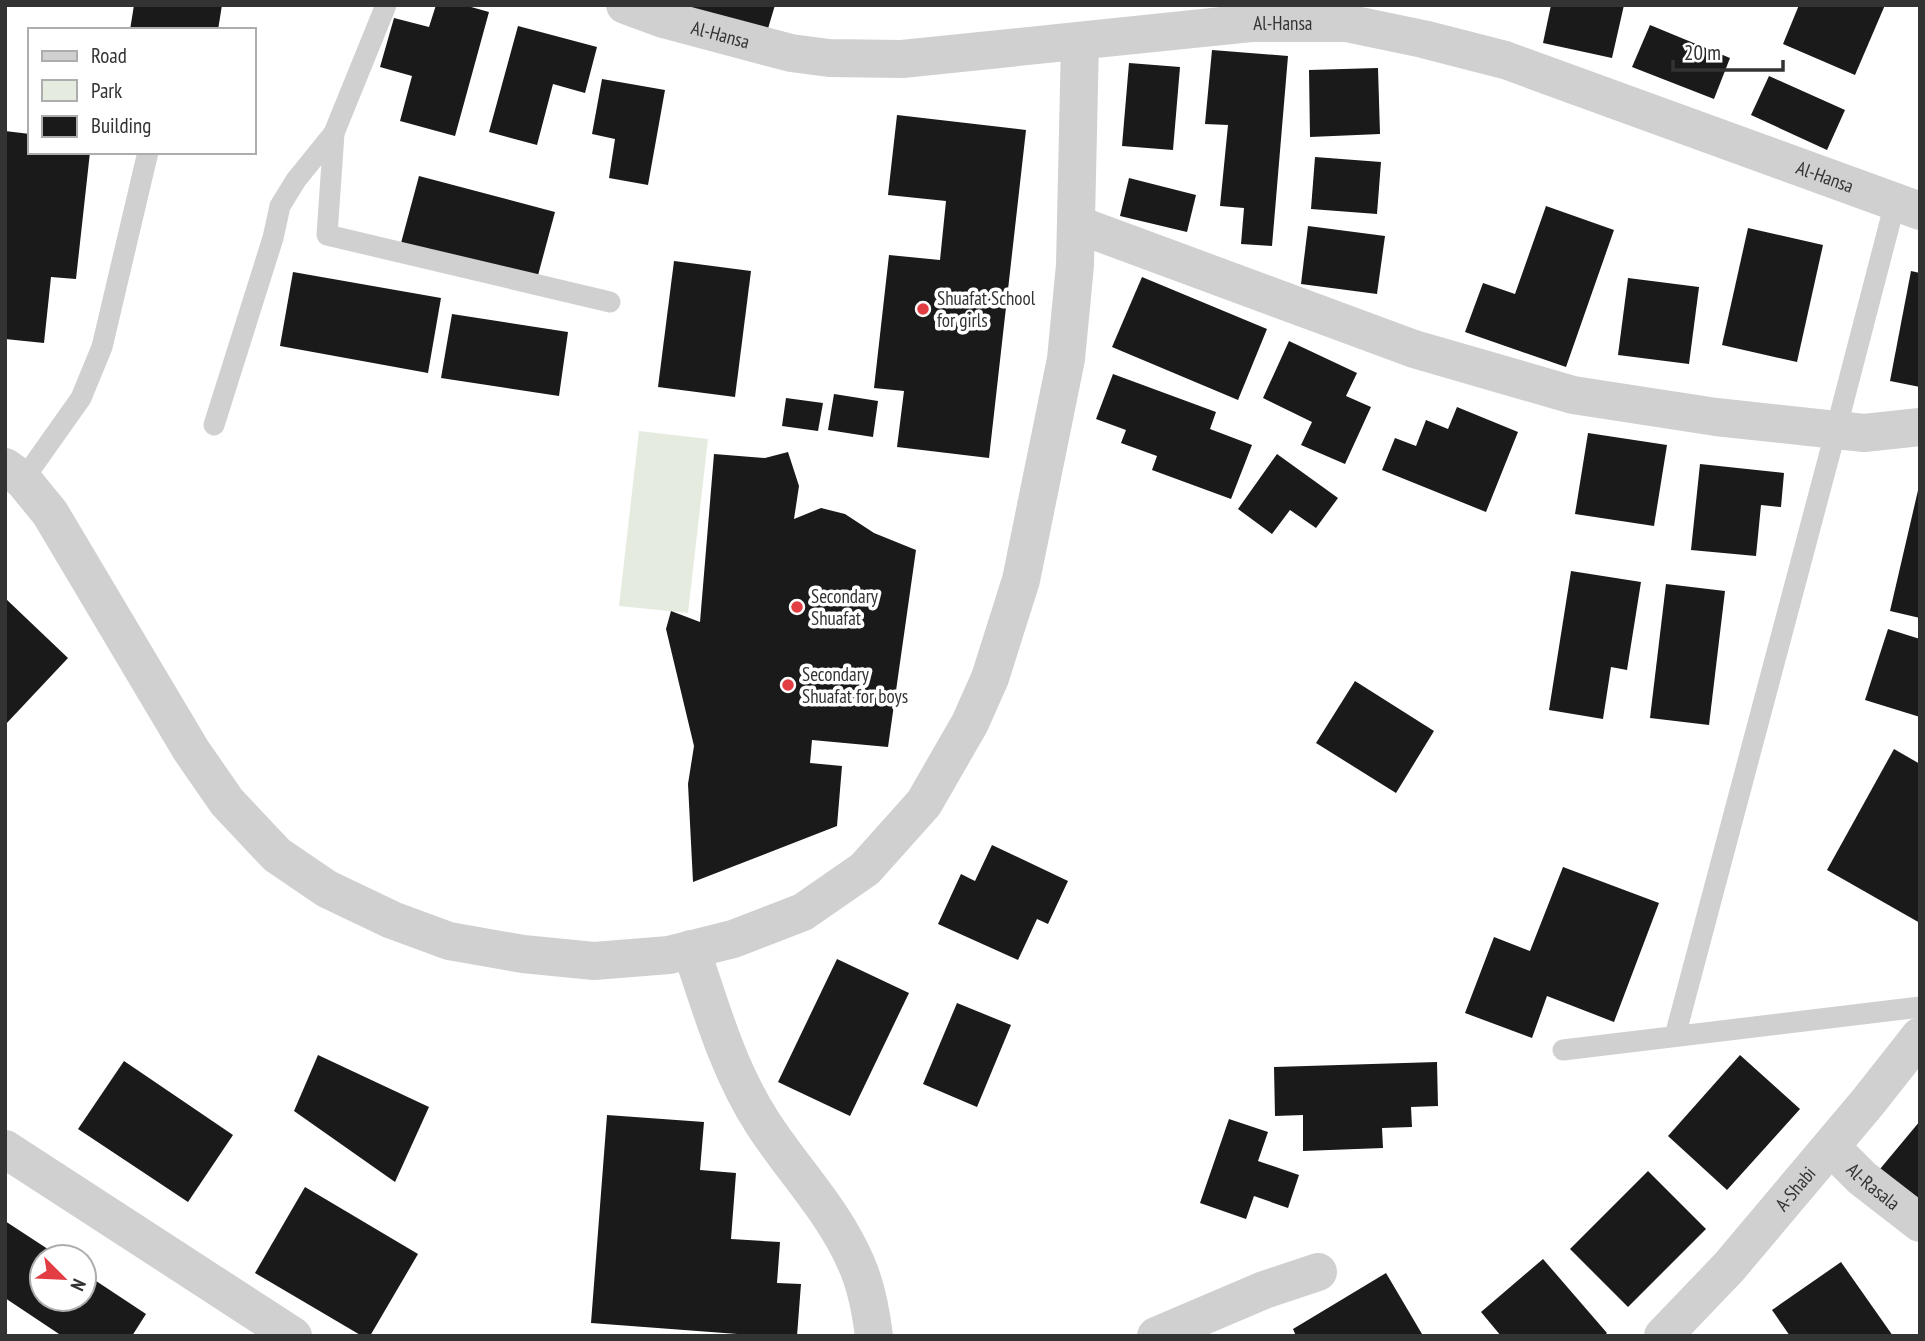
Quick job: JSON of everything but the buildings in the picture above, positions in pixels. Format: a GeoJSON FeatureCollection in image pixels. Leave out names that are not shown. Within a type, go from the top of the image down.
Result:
{"type":"FeatureCollection","features":[{"type":"Feature","properties":{"kind":"street","name":"Al-Hansa"},"geometry":{"type":"LineString","coordinates":[[625,5],[663,19],[778,50],[829,58],[902,59],[1251,23],[1346,23],[1505,60],[1907,207]]}},
{"type":"Feature","properties":{"kind":"street"},"geometry":{"type":"LineString","coordinates":[[14,474],[50,513],[191,750],[227,802],[277,855],[327,888],[392,920],[449,941],[523,954],[594,961],[669,954],[691,949],[733,939],[803,912],[865,869],[924,803],[970,723],[989,678],[1021,580],[1066,359],[1075,265],[1080,41]]}},
{"type":"Feature","properties":{"kind":"street"},"geometry":{"type":"LineString","coordinates":[[1076,224],[1414,349],[1573,395],[1716,417],[1864,433],[1920,427]]}},
{"type":"Feature","properties":{"kind":"street"},"geometry":{"type":"LineString","coordinates":[[691,949],[729,1060],[761,1120],[841,1232],[858,1266],[874,1336]]}},
{"type":"Feature","properties":{"kind":"street","name":"A-Shabi"},"geometry":{"type":"LineString","coordinates":[[1663,1336],[1730,1268],[1920,1036]]}},
{"type":"Feature","properties":{"kind":"street","name":"Al-Rasala"},"geometry":{"type":"LineString","coordinates":[[1831,1147],[1862,1178],[1920,1223]]}},
{"type":"Feature","properties":{"kind":"street"},"geometry":{"type":"LineString","coordinates":[[5,1149],[293,1336]]}},
{"type":"Feature","properties":{"kind":"street"},"geometry":{"type":"LineString","coordinates":[[1156,1336],[1264,1290],[1318,1272]]}},
{"type":"Feature","properties":{"kind":"lane"},"geometry":{"type":"LineString","coordinates":[[214,425],[273,238],[280,206],[296,180],[334,133],[386,5]]}},
{"type":"Feature","properties":{"kind":"lane"},"geometry":{"type":"LineString","coordinates":[[334,133],[327,235],[610,302]]}},
{"type":"Feature","properties":{"kind":"lane"},"geometry":{"type":"LineString","coordinates":[[14,474],[81,398],[102,347],[148,154]]}},
{"type":"Feature","properties":{"kind":"lane"},"geometry":{"type":"LineString","coordinates":[[1675,1036],[1836,430],[1907,207]]}},
{"type":"Feature","properties":{"kind":"lane"},"geometry":{"type":"LineString","coordinates":[[1563,1051],[1920,1007]]}},
{"type":"Feature","properties":{"kind":"green space"},"geometry":{"type":"Polygon","coordinates":[[[639,431],[708,439],[688,613],[619,606],[639,431]]]}},
{"type":"Feature","properties":{"kind":"place","name":"Shuafat School for girls"},"geometry":{"type":"Point","coordinates":[923,309]}},
{"type":"Feature","properties":{"kind":"place","name":"Secondary Shuafat"},"geometry":{"type":"Point","coordinates":[797,607]}},
{"type":"Feature","properties":{"kind":"place","name":"Secondary Shuafat for boys"},"geometry":{"type":"Point","coordinates":[788,685]}}]}
